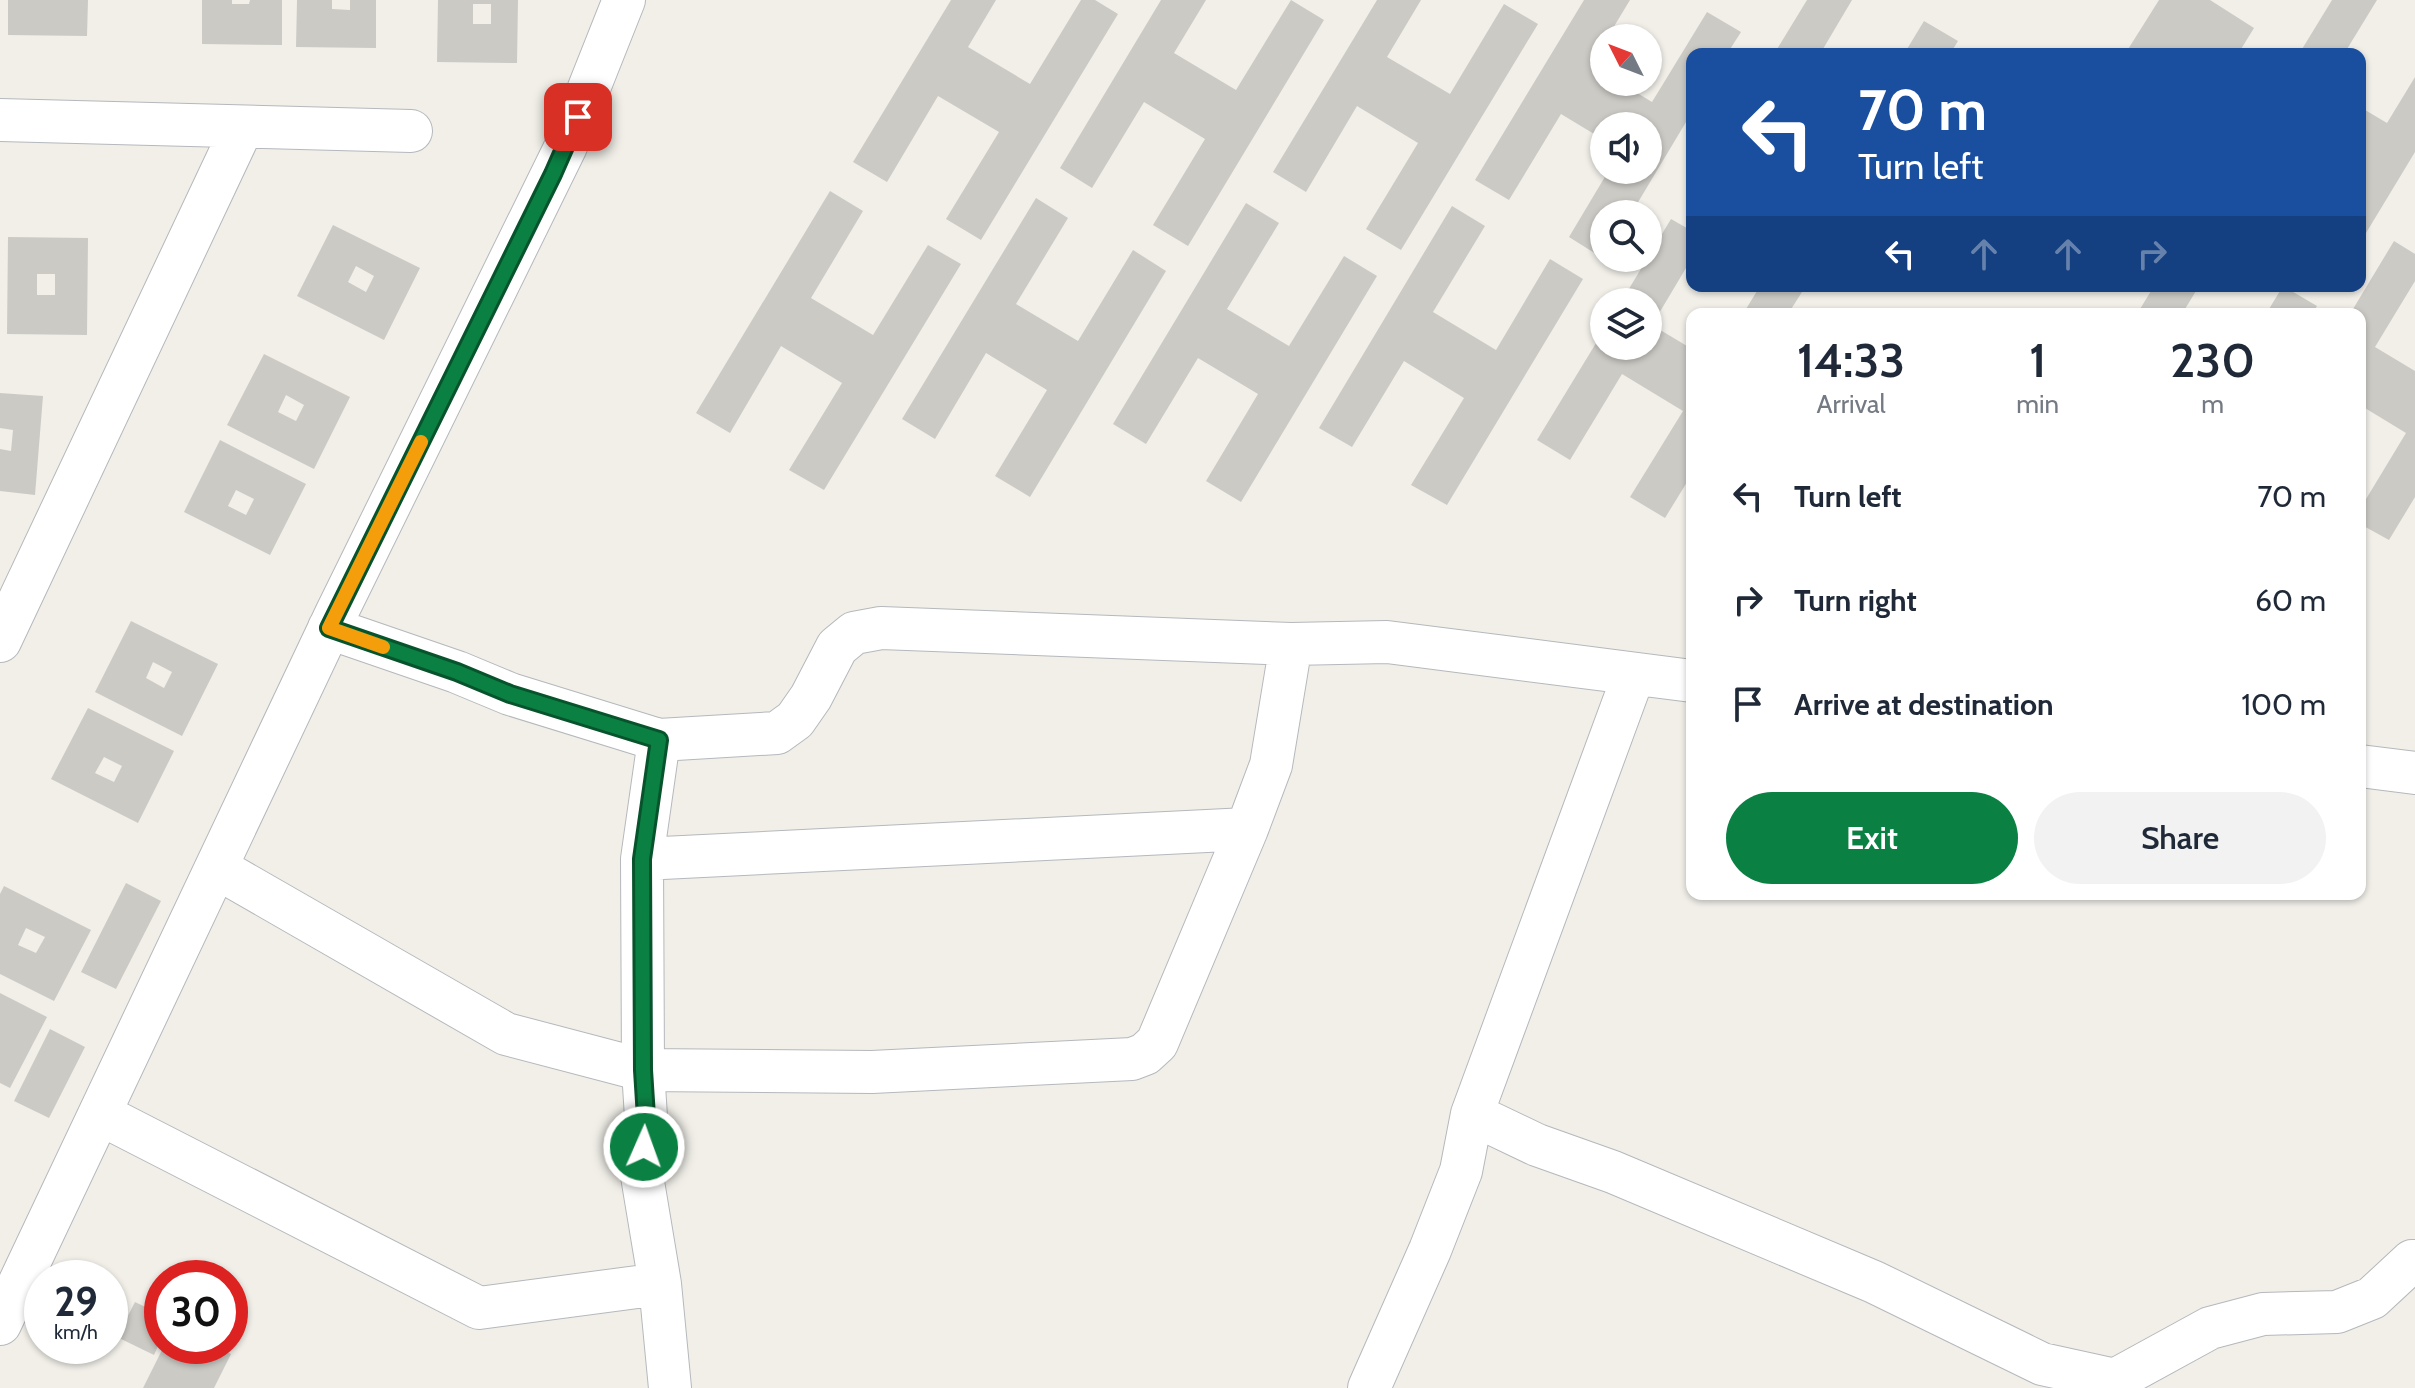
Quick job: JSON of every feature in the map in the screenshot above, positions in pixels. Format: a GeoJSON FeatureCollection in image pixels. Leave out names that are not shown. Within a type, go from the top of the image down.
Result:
{"type":"FeatureCollection","features":[{"type":"Feature","properties":{"kind":"street"},"geometry":{"type":"LineString","coordinates":[[0,1324],[329,628],[566,146],[624,0]]}},
{"type":"Feature","properties":{"kind":"street"},"geometry":{"type":"LineString","coordinates":[[0,120],[411,131]]}},
{"type":"Feature","properties":{"kind":"street"},"geometry":{"type":"LineString","coordinates":[[0,641],[16,571],[242,128]]}},
{"type":"Feature","properties":{"kind":"street"},"geometry":{"type":"LineString","coordinates":[[329,628],[457,672],[510,694],[659,740],[777,733],[795,720],[837,647],[854,633],[881,628],[1291,644],[1387,642],[1686,680]]}},
{"type":"Feature","properties":{"kind":"street"},"geometry":{"type":"LineString","coordinates":[[217,868],[506,1034],[643,1070],[872,1072],[1132,1059],[1145,1054],[1157,1043],[1247,829],[1271,765],[1291,644]]}},
{"type":"Feature","properties":{"kind":"street"},"geometry":{"type":"LineString","coordinates":[[1369,1388],[1461,1171],[1472,1114],[1634,674]]}},
{"type":"Feature","properties":{"kind":"street"},"geometry":{"type":"LineString","coordinates":[[659,740],[642,859],[646,1117],[642,1176],[660,1284],[670,1388]]}},
{"type":"Feature","properties":{"kind":"street"},"geometry":{"type":"LineString","coordinates":[[2366,767],[2415,773]]}},
{"type":"Feature","properties":{"kind":"street"},"geometry":{"type":"LineString","coordinates":[[642,859],[1247,829]]}},
{"type":"Feature","properties":{"kind":"street"},"geometry":{"type":"LineString","coordinates":[[100,1114],[479,1308],[660,1284]]}},
{"type":"Feature","properties":{"kind":"street"},"geometry":{"type":"LineString","coordinates":[[1472,1114],[1537,1145],[1613,1172],[1874,1282],[2042,1364],[2111,1384],[2210,1328],[2263,1314],[2337,1312],[2372,1298],[2415,1261]]}},
{"type":"Feature","properties":{"kind":"building"},"geometry":{"type":"Polygon","coordinates":[[[8,0],[88,0],[87,36],[8,35],[8,0]]]}},
{"type":"Feature","properties":{"kind":"building"},"geometry":{"type":"Polygon","coordinates":[[[202,0],[232,0],[232,4],[249,4],[250,0],[282,0],[282,45],[202,44],[202,0]]]}},
{"type":"Feature","properties":{"kind":"building"},"geometry":{"type":"Polygon","coordinates":[[[297,0],[332,0],[332,9],[350,10],[350,0],[376,0],[376,48],[296,47],[297,0]]]}},
{"type":"Feature","properties":{"kind":"building"},"geometry":{"type":"Polygon","coordinates":[[[438,0],[518,0],[517,63],[437,62],[438,0]],[[473,4],[473,24],[491,24],[491,4],[473,4]]]}},
{"type":"Feature","properties":{"kind":"building"},"geometry":{"type":"Polygon","coordinates":[[[951,0],[996,0],[968,47],[1030,84],[1081,0],[1095,0],[1118,14],[981,240],[946,219],[999,132],[938,96],[887,182],[853,162],[951,0]]]}},
{"type":"Feature","properties":{"kind":"building"},"geometry":{"type":"Polygon","coordinates":[[[1161,0],[1206,0],[1174,53],[1236,90],[1291,0],[1324,20],[1188,246],[1153,225],[1205,139],[1144,102],[1092,188],[1060,168],[1161,0]]]}},
{"type":"Feature","properties":{"kind":"building"},"geometry":{"type":"Polygon","coordinates":[[[1377,0],[1421,0],[1387,57],[1450,94],[1504,4],[1538,24],[1401,250],[1366,229],[1418,143],[1357,106],[1306,192],[1273,172],[1377,0]]]}},
{"type":"Feature","properties":{"kind":"building"},"geometry":{"type":"Polygon","coordinates":[[[1584,0],[1630,0],[1615,24],[1590,24],[1590,96],[1642,96],[1652,102],[1656,96],[1662,96],[1662,86],[1707,12],[1741,32],[1731,48],[1686,48],[1686,122],[1662,162],[1662,112],[1590,112],[1590,132],[1561,114],[1509,200],[1475,180],[1584,0]]]}},
{"type":"Feature","properties":{"kind":"building"},"geometry":{"type":"Polygon","coordinates":[[[1807,0],[1852,0],[1824,48],[1778,48],[1807,0]]]}},
{"type":"Feature","properties":{"kind":"building"},"geometry":{"type":"Polygon","coordinates":[[[2159,0],[2210,0],[2254,28],[2242,48],[2129,48],[2159,0]]]}},
{"type":"Feature","properties":{"kind":"building"},"geometry":{"type":"Polygon","coordinates":[[[2332,0],[2377,0],[2348,48],[2303,48],[2332,0]]]}},
{"type":"Feature","properties":{"kind":"building"},"geometry":{"type":"Polygon","coordinates":[[[1924,21],[1958,41],[1954,48],[1908,48],[1924,21]]]}},
{"type":"Feature","properties":{"kind":"building"},"geometry":{"type":"Polygon","coordinates":[[[2415,77],[2415,152],[2366,233],[2366,111],[2387,123],[2415,77]]]}},
{"type":"Feature","properties":{"kind":"building"},"geometry":{"type":"Polygon","coordinates":[[[1601,184],[1649,184],[1639,200],[1591,200],[1601,184]]]}},
{"type":"Feature","properties":{"kind":"building"},"geometry":{"type":"Polygon","coordinates":[[[830,191],[863,211],[811,298],[873,335],[928,245],[961,264],[824,490],[789,470],[842,383],[781,346],[730,433],[696,413],[830,191]]]}},
{"type":"Feature","properties":{"kind":"building"},"geometry":{"type":"Polygon","coordinates":[[[1036,198],[1068,218],[1016,304],[1078,341],[1133,250],[1166,271],[1030,497],[995,476],[1047,390],[986,353],[935,439],[902,419],[1036,198]]]}},
{"type":"Feature","properties":{"kind":"building"},"geometry":{"type":"Polygon","coordinates":[[[1590,202],[1590,250],[1569,237],[1590,202]]]}},
{"type":"Feature","properties":{"kind":"building"},"geometry":{"type":"Polygon","coordinates":[[[1246,203],[1279,223],[1227,309],[1289,346],[1344,256],[1377,276],[1241,502],[1206,481],[1258,394],[1198,358],[1146,444],[1113,424],[1246,203]]]}},
{"type":"Feature","properties":{"kind":"building"},"geometry":{"type":"Polygon","coordinates":[[[1452,206],[1485,226],[1433,312],[1496,350],[1550,259],[1583,279],[1447,505],[1411,485],[1464,398],[1404,361],[1352,447],[1319,428],[1452,206]]]}},
{"type":"Feature","properties":{"kind":"building"},"geometry":{"type":"Polygon","coordinates":[[[1671,219],[1686,228],[1686,268],[1662,308],[1662,288],[1629,288],[1639,272],[1662,272],[1662,234],[1671,219]]]}},
{"type":"Feature","properties":{"kind":"building"},"geometry":{"type":"Polygon","coordinates":[[[333,225],[420,268],[384,340],[297,296],[333,225]],[[356,266],[348,282],[366,292],[374,276],[356,266]]]}},
{"type":"Feature","properties":{"kind":"building"},"geometry":{"type":"Polygon","coordinates":[[[8,237],[88,238],[87,335],[7,334],[8,237]],[[37,274],[37,295],[55,295],[55,274],[37,274]]]}},
{"type":"Feature","properties":{"kind":"building"},"geometry":{"type":"Polygon","coordinates":[[[2394,241],[2415,254],[2415,281],[2375,347],[2415,371],[2415,497],[2389,540],[2366,527],[2366,499],[2406,433],[2366,409],[2366,308],[2354,308],[2394,241]]]}},
{"type":"Feature","properties":{"kind":"building"},"geometry":{"type":"Polygon","coordinates":[[[1756,292],[1802,292],[1792,308],[1747,308],[1756,292]]]}},
{"type":"Feature","properties":{"kind":"building"},"geometry":{"type":"Polygon","coordinates":[[[2150,292],[2195,292],[2186,308],[2141,308],[2150,292]]]}},
{"type":"Feature","properties":{"kind":"building"},"geometry":{"type":"Polygon","coordinates":[[[2279,292],[2293,292],[2317,306],[2316,308],[2270,308],[2279,292]]]}},
{"type":"Feature","properties":{"kind":"building"},"geometry":{"type":"Polygon","coordinates":[[[1662,331],[1686,345],[1686,484],[1665,518],[1630,497],[1683,411],[1622,374],[1570,460],[1537,440],[1590,353],[1590,360],[1662,360],[1662,331]]]}},
{"type":"Feature","properties":{"kind":"building"},"geometry":{"type":"Polygon","coordinates":[[[264,354],[350,397],[314,469],[227,425],[264,354]],[[286,395],[278,412],[296,421],[304,405],[286,395]]]}},
{"type":"Feature","properties":{"kind":"building"},"geometry":{"type":"Polygon","coordinates":[[[0,393],[43,396],[35,495],[0,491],[0,449],[11,451],[13,430],[0,428],[0,393]]]}},
{"type":"Feature","properties":{"kind":"building"},"geometry":{"type":"Polygon","coordinates":[[[220,440],[306,484],[270,555],[184,512],[220,440]],[[236,490],[228,506],[246,515],[254,499],[236,490]]]}},
{"type":"Feature","properties":{"kind":"building"},"geometry":{"type":"Polygon","coordinates":[[[131,621],[218,664],[182,736],[95,692],[131,621]],[[153,662],[146,678],[164,688],[172,672],[153,662]]]}},
{"type":"Feature","properties":{"kind":"building"},"geometry":{"type":"Polygon","coordinates":[[[88,708],[174,751],[138,823],[51,779],[88,708]],[[104,757],[95,773],[114,782],[122,766],[104,757]]]}},
{"type":"Feature","properties":{"kind":"building"},"geometry":{"type":"Polygon","coordinates":[[[126,883],[161,901],[116,989],[81,972],[126,883]]]}},
{"type":"Feature","properties":{"kind":"building"},"geometry":{"type":"Polygon","coordinates":[[[4,886],[91,930],[54,1001],[0,974],[0,894],[4,886]],[[26,928],[18,945],[36,953],[45,937],[26,928]]]}},
{"type":"Feature","properties":{"kind":"building"},"geometry":{"type":"Polygon","coordinates":[[[0,993],[47,1017],[10,1088],[0,1083],[0,993]]]}},
{"type":"Feature","properties":{"kind":"building"},"geometry":{"type":"Polygon","coordinates":[[[50,1029],[85,1047],[49,1118],[14,1101],[50,1029]]]}},
{"type":"Feature","properties":{"kind":"building"},"geometry":{"type":"Polygon","coordinates":[[[135,1302],[144,1306],[144,1350],[128,1342],[128,1316],[135,1302]]]}},
{"type":"Feature","properties":{"kind":"building"},"geometry":{"type":"Polygon","coordinates":[[[155,1364],[226,1364],[214,1388],[143,1388],[155,1364]]]}},
{"type":"Feature","properties":{"kind":"slow traffic"},"geometry":{"type":"LineString","coordinates":[[383,647],[329,628],[421,442]]}},
{"type":"Feature","properties":{"kind":"route"},"geometry":{"type":"LineString","coordinates":[[578,117],[553,174],[329,628],[457,672],[510,694],[659,740],[642,859],[644,1147]]}}]}
